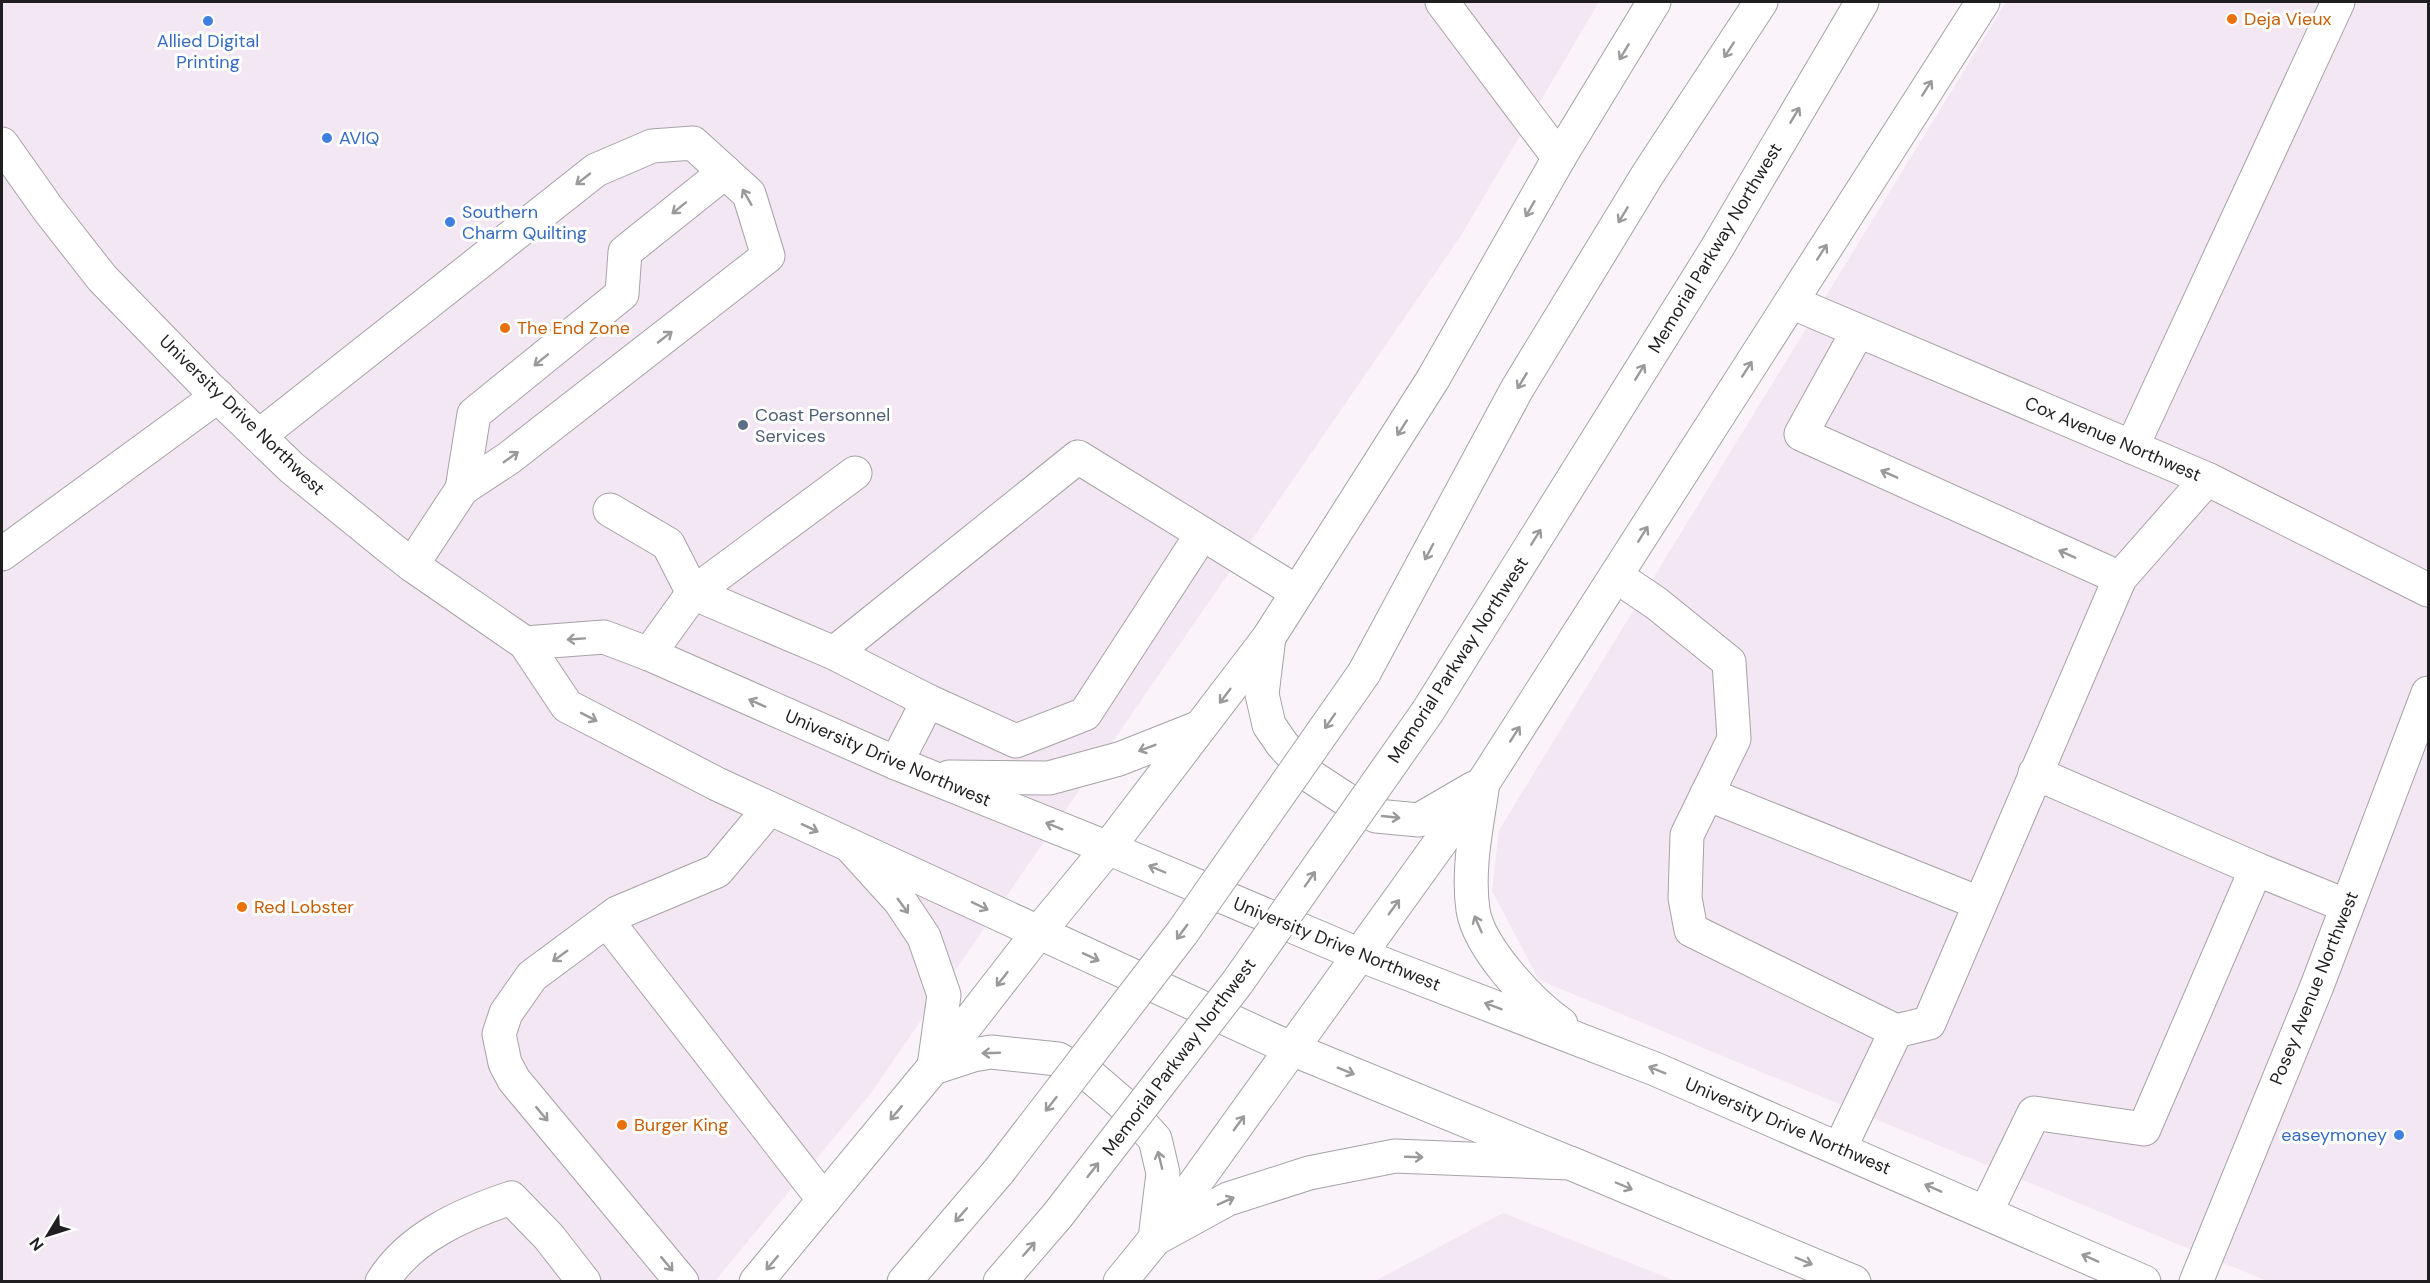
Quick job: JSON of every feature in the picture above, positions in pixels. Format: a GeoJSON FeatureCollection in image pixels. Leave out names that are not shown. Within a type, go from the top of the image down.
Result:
{"type":"FeatureCollection","features":[{"type":"Feature","properties":{"kind":"main road"},"geometry":{"type":"LineString","coordinates":[[1442,2],[1559,158]]}},
{"type":"Feature","properties":{"kind":"main road"},"geometry":{"type":"LineString","coordinates":[[756,1281],[933,1068],[1038,933],[1108,848],[1269,637],[1433,379],[1559,158],[1654,2]]}},
{"type":"Feature","properties":{"kind":"main road"},"geometry":{"type":"LineString","coordinates":[[903,1281],[999,1171],[1182,933],[1364,673],[1517,389],[1648,174],[1761,2]]}},
{"type":"Feature","properties":{"kind":"main road","name":"Memorial Parkway Northwest"},"geometry":{"type":"LineString","coordinates":[[1000,1281],[1057,1216],[1237,983],[1428,711],[1717,248],[1862,2]]}},
{"type":"Feature","properties":{"kind":"main road"},"geometry":{"type":"LineString","coordinates":[[1120,1281],[1155,1239],[1484,783],[1983,2]]}},
{"type":"Feature","properties":{"kind":"main road"},"geometry":{"type":"LineString","coordinates":[[2132,447],[2338,2]]}},
{"type":"Feature","properties":{"kind":"main road"},"geometry":{"type":"LineString","coordinates":[[259,436],[596,170],[652,146],[693,143],[749,194],[768,256],[509,458],[462,489],[412,565]]}},
{"type":"Feature","properties":{"kind":"main road","name":"University Drive Northwest"},"geometry":{"type":"LineString","coordinates":[[2,144],[48,209],[102,278],[218,396],[292,468],[412,565],[525,643],[567,706],[769,809],[1292,1049],[1854,1281]]}},
{"type":"Feature","properties":{"kind":"main road"},"geometry":{"type":"LineString","coordinates":[[462,489],[474,414],[622,294],[625,252],[724,172]]}},
{"type":"Feature","properties":{"kind":"main road","name":"Cox Avenue Northwest"},"geometry":{"type":"LineString","coordinates":[[1791,302],[2207,479],[2428,590]]}},
{"type":"Feature","properties":{"kind":"main road"},"geometry":{"type":"LineString","coordinates":[[1858,331],[1801,434],[2120,578]]}},
{"type":"Feature","properties":{"kind":"main road"},"geometry":{"type":"LineString","coordinates":[[2,554],[218,396]]}},
{"type":"Feature","properties":{"kind":"main road"},"geometry":{"type":"LineString","coordinates":[[834,653],[1078,457],[1297,592]]}},
{"type":"Feature","properties":{"kind":"main road"},"geometry":{"type":"LineString","coordinates":[[649,654],[693,593],[855,473]]}},
{"type":"Feature","properties":{"kind":"main road"},"geometry":{"type":"LineString","coordinates":[[1616,576],[1656,603],[1729,662],[1734,739],[1687,835],[1685,898],[1691,930],[1896,1031],[1929,1023],[2034,773],[2120,578],[2207,479]]}},
{"type":"Feature","properties":{"kind":"main road"},"geometry":{"type":"LineString","coordinates":[[610,510],[668,544],[693,593],[834,653],[928,701],[1016,741],[1085,714],[1202,534]]}},
{"type":"Feature","properties":{"kind":"main road","name":"University Drive Northwest"},"geometry":{"type":"LineString","coordinates":[[525,643],[604,637],[649,654],[896,763],[1108,848],[1360,955],[1655,1069],[2144,1281]]}},
{"type":"Feature","properties":{"kind":"main road"},"geometry":{"type":"LineString","coordinates":[[1269,637],[1262,694],[1269,725],[1282,744],[1312,777],[1376,816],[1419,820],[1484,783]]}},
{"type":"Feature","properties":{"kind":"main road","name":"Posey Avenue Northwest"},"geometry":{"type":"LineString","coordinates":[[2196,1281],[2317,987],[2428,693]]}},
{"type":"Feature","properties":{"kind":"main road"},"geometry":{"type":"LineString","coordinates":[[896,763],[928,701]]}},
{"type":"Feature","properties":{"kind":"main road"},"geometry":{"type":"LineString","coordinates":[[930,776],[1049,778],[1119,759],[1202,727]]}},
{"type":"Feature","properties":{"kind":"main road"},"geometry":{"type":"LineString","coordinates":[[2034,773],[2347,906]]}},
{"type":"Feature","properties":{"kind":"main road"},"geometry":{"type":"LineString","coordinates":[[1484,783],[1471,865],[1473,912],[1487,944],[1511,978],[1542,1010],[1587,1043]]}},
{"type":"Feature","properties":{"kind":"main road"},"geometry":{"type":"LineString","coordinates":[[1707,794],[1979,903]]}},
{"type":"Feature","properties":{"kind":"main road"},"geometry":{"type":"LineString","coordinates":[[682,1281],[514,1080],[505,1063],[499,1034],[506,1013],[532,976],[617,913],[717,871],[769,809]]}},
{"type":"Feature","properties":{"kind":"main road"},"geometry":{"type":"LineString","coordinates":[[851,847],[900,901],[924,937],[944,995],[933,1068]]}},
{"type":"Feature","properties":{"kind":"main road"},"geometry":{"type":"LineString","coordinates":[[1986,1212],[2034,1113],[2144,1129],[2256,869]]}},
{"type":"Feature","properties":{"kind":"main road"},"geometry":{"type":"LineString","coordinates":[[607,921],[824,1200]]}},
{"type":"Feature","properties":{"kind":"main road"},"geometry":{"type":"LineString","coordinates":[[1840,1148],[1896,1031]]}},
{"type":"Feature","properties":{"kind":"main road"},"geometry":{"type":"LineString","coordinates":[[933,1068],[974,1054],[992,1052],[1058,1059],[1093,1078],[1122,1103],[1155,1139],[1163,1173],[1155,1239]]}},
{"type":"Feature","properties":{"kind":"main road"},"geometry":{"type":"LineString","coordinates":[[1155,1239],[1228,1199],[1308,1173],[1395,1156],[1570,1163]]}},
{"type":"Feature","properties":{"kind":"main road"},"geometry":{"type":"LineString","coordinates":[[382,1281],[394,1263],[432,1233],[478,1209],[511,1198],[549,1237],[584,1281]]}},
{"type":"Feature","properties":{"kind":"shaded area"},"geometry":{"type":"Polygon","coordinates":[[[2,2],[1599,2],[1462,234],[871,1093],[715,1281],[2,1282],[2,2]]]}},
{"type":"Feature","properties":{"kind":"shaded area"},"geometry":{"type":"Polygon","coordinates":[[[2006,2],[2428,2],[2428,1281],[2267,1281],[1539,980],[1492,891],[1499,830],[2006,2]]]}},
{"type":"Feature","properties":{"kind":"shaded area"},"geometry":{"type":"Polygon","coordinates":[[[1503,1213],[1676,1281],[1375,1281],[1503,1213]]]}},
{"type":"Feature","properties":{"kind":"place","name":"Deja Vieux"},"geometry":{"type":"Point","coordinates":[2232,19]}},
{"type":"Feature","properties":{"kind":"place","name":"Allied Digital Printing"},"geometry":{"type":"Point","coordinates":[208,21]}},
{"type":"Feature","properties":{"kind":"place","name":"AVIQ"},"geometry":{"type":"Point","coordinates":[327,138]}},
{"type":"Feature","properties":{"kind":"place","name":"Southern Charm Quilting"},"geometry":{"type":"Point","coordinates":[450,222]}},
{"type":"Feature","properties":{"kind":"place","name":"The End Zone"},"geometry":{"type":"Point","coordinates":[505,328]}},
{"type":"Feature","properties":{"kind":"place","name":"Coast Personnel Services"},"geometry":{"type":"Point","coordinates":[743,425]}},
{"type":"Feature","properties":{"kind":"place","name":"Red Lobster"},"geometry":{"type":"Point","coordinates":[242,907]}},
{"type":"Feature","properties":{"kind":"place","name":"Burger King"},"geometry":{"type":"Point","coordinates":[622,1125]}},
{"type":"Feature","properties":{"kind":"place","name":"easeymoney"},"geometry":{"type":"Point","coordinates":[2399,1135]}}]}
